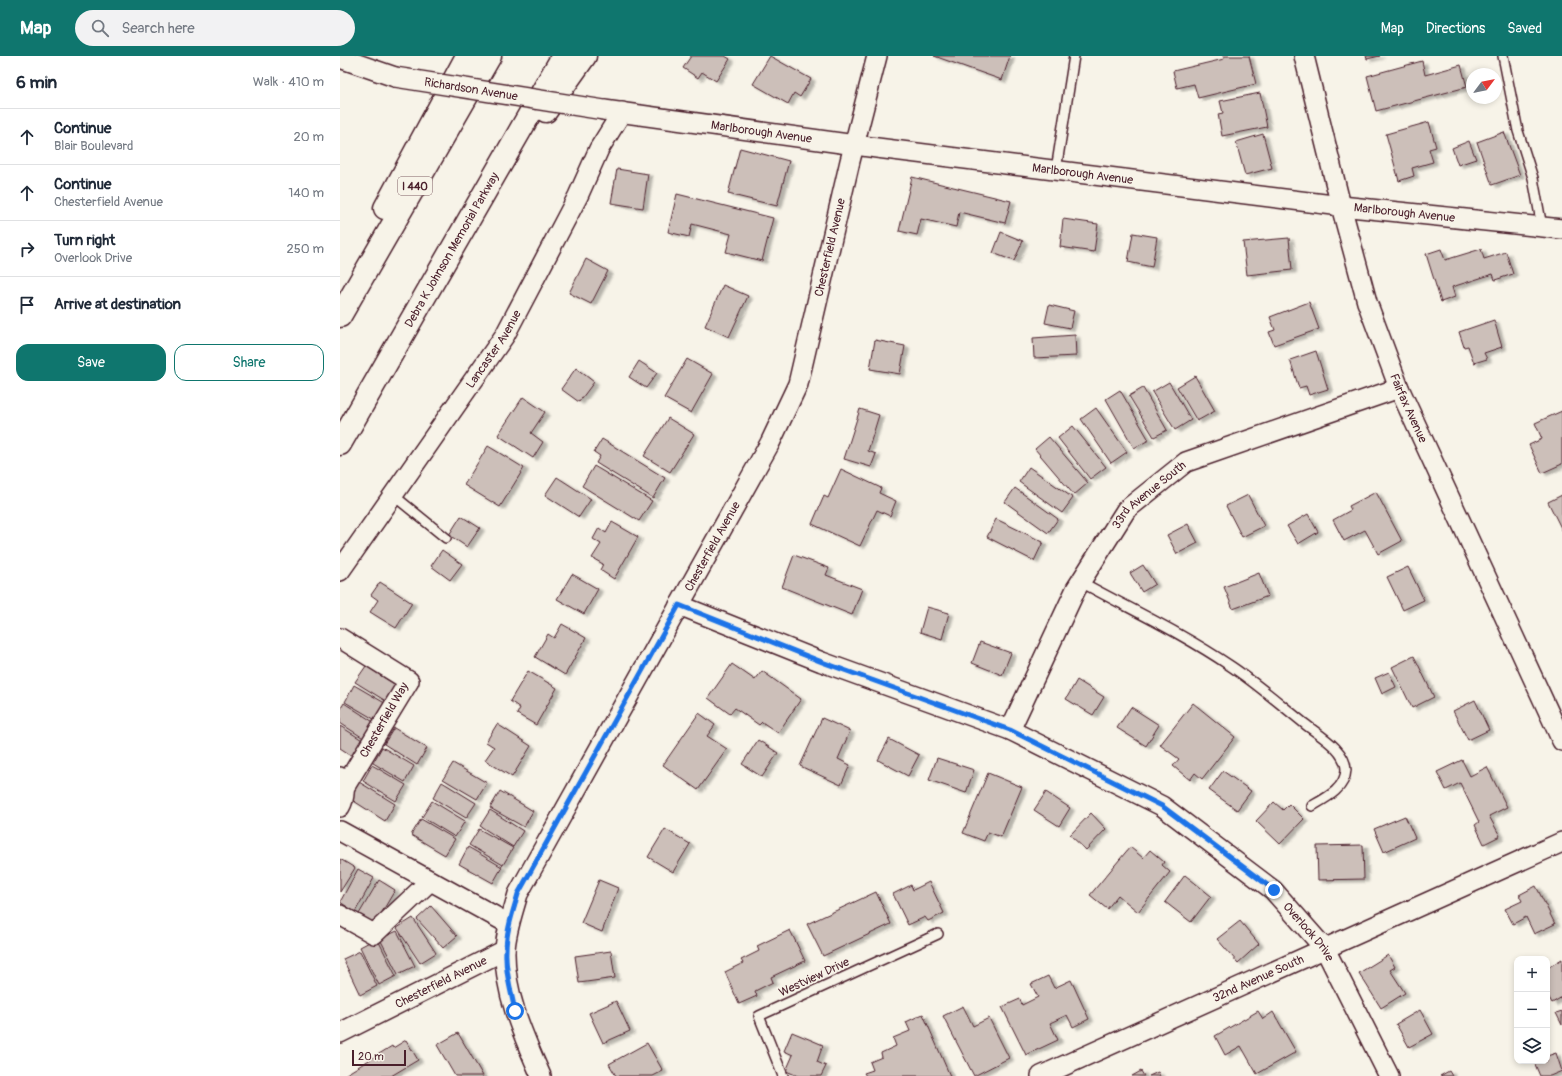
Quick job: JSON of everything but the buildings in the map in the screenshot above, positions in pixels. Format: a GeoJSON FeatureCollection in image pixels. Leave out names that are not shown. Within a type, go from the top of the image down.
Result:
{"type":"FeatureCollection","features":[{"type":"Feature","properties":{"kind":"highway"},"geometry":{"type":"LineString","coordinates":[[340,294],[467,56]]}},
{"type":"Feature","properties":{"kind":"highway","name":"I 440"},"geometry":{"type":"LineString","coordinates":[[340,316],[490,56]]}},
{"type":"Feature","properties":{"kind":"highway","name":"Debra K Johnson Memorial Parkway"},"geometry":{"type":"LineString","coordinates":[[340,444],[563,56]]}},
{"type":"Feature","properties":{"kind":"highway"},"geometry":{"type":"LineString","coordinates":[[474,211],[585,56]]}},
{"type":"Feature","properties":{"kind":"street","name":"Chesterfield Avenue"},"geometry":{"type":"LineString","coordinates":[[340,1033],[506,950],[509,924],[518,894],[770,443],[798,384],[854,145],[877,56]]}},
{"type":"Feature","properties":{"kind":"street","name":"Fairfax Avenue"},"geometry":{"type":"LineString","coordinates":[[1304,56],[1341,206],[1368,302],[1399,388],[1562,741]]}},
{"type":"Feature","properties":{"kind":"street","name":"Richardson Avenue"},"geometry":{"type":"LineString","coordinates":[[340,58],[395,77],[613,111]]}},
{"type":"Feature","properties":{"kind":"street","name":"Marlborough Avenue"},"geometry":{"type":"LineString","coordinates":[[613,111],[854,145],[1341,206],[1562,229]]}},
{"type":"Feature","properties":{"kind":"street","name":"Lancaster Avenue"},"geometry":{"type":"LineString","coordinates":[[340,571],[505,335],[578,196],[599,150],[613,111]]}},
{"type":"Feature","properties":{"kind":"street","name":"33rd Avenue South"},"geometry":{"type":"LineString","coordinates":[[1010,730],[1081,582],[1126,510],[1186,462],[1399,388]]}},
{"type":"Feature","properties":{"kind":"street","name":"Overlook Drive"},"geometry":{"type":"LineString","coordinates":[[679,605],[822,662],[1010,730],[1162,806],[1274,890],[1325,949],[1389,1076]]}},
{"type":"Feature","properties":{"kind":"street","name":"Chesterfield Way"},"geometry":{"type":"LineString","coordinates":[[340,638],[409,680],[342,783]]}},
{"type":"Feature","properties":{"kind":"street"},"geometry":{"type":"LineString","coordinates":[[340,807],[344,797],[342,783]]}},
{"type":"Feature","properties":{"kind":"street"},"geometry":{"type":"LineString","coordinates":[[340,831],[509,924]]}},
{"type":"Feature","properties":{"kind":"street","name":"32nd Avenue South"},"geometry":{"type":"LineString","coordinates":[[1041,1076],[1562,842]]}},
{"type":"Feature","properties":{"kind":"street"},"geometry":{"type":"LineString","coordinates":[[340,915],[374,934],[430,881]]}},
{"type":"Feature","properties":{"kind":"street"},"geometry":{"type":"LineString","coordinates":[[506,950],[508,979],[515,1011],[541,1076]]}},
{"type":"Feature","properties":{"kind":"lane"},"geometry":{"type":"LineString","coordinates":[[1056,170],[1074,56]]}},
{"type":"Feature","properties":{"kind":"lane"},"geometry":{"type":"LineString","coordinates":[[1503,56],[1518,131],[1533,178],[1542,227]]}},
{"type":"Feature","properties":{"kind":"lane"},"geometry":{"type":"LineString","coordinates":[[393,495],[446,538]]}},
{"type":"Feature","properties":{"kind":"lane"},"geometry":{"type":"LineString","coordinates":[[1081,582],[1154,621],[1229,665],[1282,705],[1339,753],[1346,770],[1342,782],[1331,795],[1312,806]]}},
{"type":"Feature","properties":{"kind":"lane","name":"Westview Drive"},"geometry":{"type":"LineString","coordinates":[[783,1076],[759,1016],[938,934]]}},
{"type":"Feature","properties":{"kind":"route"},"geometry":{"type":"LineString","coordinates":[[515,1011],[508,979],[506,950],[509,924],[518,894],[679,605],[822,662],[1010,730],[1162,806],[1274,890]]}}]}
